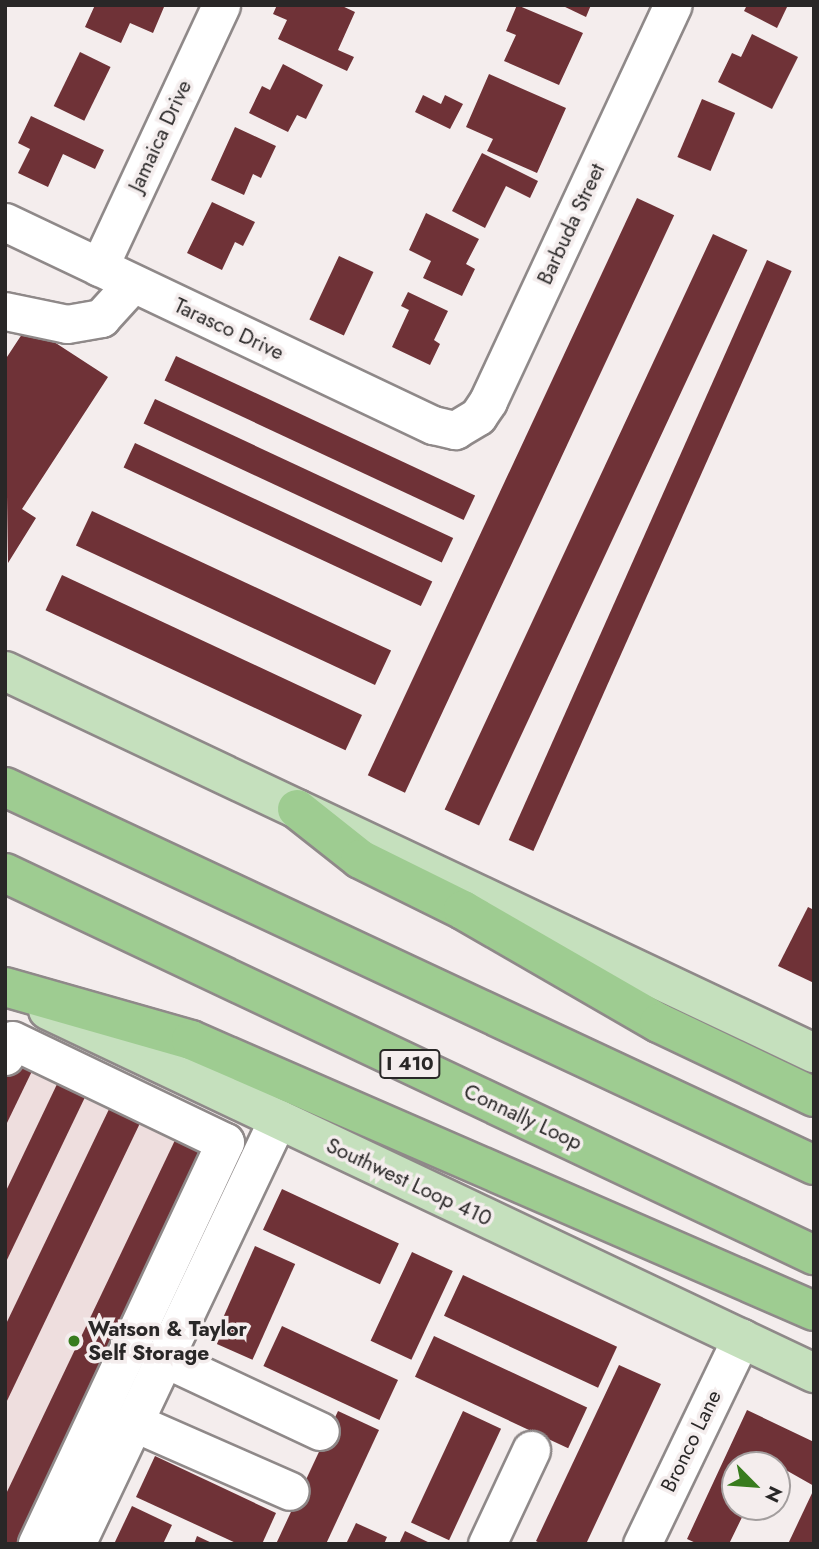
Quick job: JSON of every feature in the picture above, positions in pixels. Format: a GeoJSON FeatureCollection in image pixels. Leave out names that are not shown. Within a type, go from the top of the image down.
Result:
{"type":"FeatureCollection","features":[{"type":"Feature","properties":{"kind":"highway"},"geometry":{"type":"LineString","coordinates":[[5,787],[814,1165]]}},
{"type":"Feature","properties":{"kind":"highway"},"geometry":{"type":"LineString","coordinates":[[297,809],[360,859],[498,929],[659,1023],[814,1097]]}},
{"type":"Feature","properties":{"kind":"highway","name":"Connally Loop"},"geometry":{"type":"LineString","coordinates":[[5,873],[814,1255]]}},
{"type":"Feature","properties":{"kind":"highway"},"geometry":{"type":"LineString","coordinates":[[5,988],[191,1040],[814,1311]]}},
{"type":"Feature","properties":{"kind":"main road"},"geometry":{"type":"LineString","coordinates":[[5,671],[814,1053]]}},
{"type":"Feature","properties":{"kind":"main road","name":"Southwest Loop 410"},"geometry":{"type":"LineString","coordinates":[[5,988],[814,1373]]}},
{"type":"Feature","properties":{"kind":"street","name":"Jamaica Drive"},"geometry":{"type":"LineString","coordinates":[[99,267],[221,5]]}},
{"type":"Feature","properties":{"kind":"street","name":"Barbuda Street"},"geometry":{"type":"LineString","coordinates":[[455,430],[478,416],[488,401],[673,5]]}},
{"type":"Feature","properties":{"kind":"street","name":"Tarasco Drive"},"geometry":{"type":"LineString","coordinates":[[5,222],[433,425],[455,430]]}},
{"type":"Feature","properties":{"kind":"street"},"geometry":{"type":"LineString","coordinates":[[5,310],[67,324],[101,318],[133,283]]}},
{"type":"Feature","properties":{"kind":"street"},"geometry":{"type":"LineString","coordinates":[[43,1054],[60,1016]]}},
{"type":"Feature","properties":{"kind":"street"},"geometry":{"type":"LineString","coordinates":[[5,1056],[12,1040],[225,1142],[37,1544]]}},
{"type":"Feature","properties":{"kind":"street"},"geometry":{"type":"LineString","coordinates":[[156,1109],[174,1070]]}},
{"type":"Feature","properties":{"kind":"street"},"geometry":{"type":"LineString","coordinates":[[76,1544],[278,1119]]}},
{"type":"Feature","properties":{"kind":"street","name":"Bronco Lane"},"geometry":{"type":"LineString","coordinates":[[642,1544],[741,1338]]}},
{"type":"Feature","properties":{"kind":"street"},"geometry":{"type":"LineString","coordinates":[[164,1357],[320,1431]]}},
{"type":"Feature","properties":{"kind":"street"},"geometry":{"type":"LineString","coordinates":[[133,1422],[290,1491]]}},
{"type":"Feature","properties":{"kind":"street"},"geometry":{"type":"LineString","coordinates":[[487,1544],[531,1450]]}},
{"type":"Feature","properties":{"kind":"shaded area","name":"Watson & Taylor Self Storage"},"geometry":{"type":"Polygon","coordinates":[[[5,1031],[240,1137],[5,1544],[5,1031]]]}},
{"type":"Feature","properties":{"kind":"building"},"geometry":{"type":"Polygon","coordinates":[[[95,5],[164,7],[153,33],[130,23],[121,43],[85,27],[95,5]]]}},
{"type":"Feature","properties":{"kind":"building"},"geometry":{"type":"Polygon","coordinates":[[[277,5],[340,5],[355,12],[338,50],[354,57],[347,71],[278,39],[287,20],[273,14],[277,5]]]}},
{"type":"Feature","properties":{"kind":"building"},"geometry":{"type":"Polygon","coordinates":[[[517,5],[583,33],[559,85],[504,61],[516,35],[506,31],[517,5]]]}},
{"type":"Feature","properties":{"kind":"building"},"geometry":{"type":"Polygon","coordinates":[[[561,5],[591,5],[586,17],[561,5]]]}},
{"type":"Feature","properties":{"kind":"building"},"geometry":{"type":"Polygon","coordinates":[[[747,5],[788,5],[777,28],[744,11],[747,5]]]}},
{"type":"Feature","properties":{"kind":"building"},"geometry":{"type":"Polygon","coordinates":[[[752,34],[798,57],[772,109],[718,82],[732,53],[741,57],[752,34]]]}},
{"type":"Feature","properties":{"kind":"building"},"geometry":{"type":"Polygon","coordinates":[[[80,52],[111,67],[84,121],[54,106],[80,52]]]}},
{"type":"Feature","properties":{"kind":"building"},"geometry":{"type":"Polygon","coordinates":[[[283,64],[323,85],[306,119],[297,115],[288,132],[249,113],[262,86],[270,90],[283,64]]]}},
{"type":"Feature","properties":{"kind":"building"},"geometry":{"type":"Polygon","coordinates":[[[489,74],[566,108],[537,173],[487,151],[493,139],[466,127],[489,74]]]}},
{"type":"Feature","properties":{"kind":"building"},"geometry":{"type":"Polygon","coordinates":[[[423,95],[441,104],[445,95],[463,104],[450,129],[415,112],[423,95]]]}},
{"type":"Feature","properties":{"kind":"building"},"geometry":{"type":"Polygon","coordinates":[[[702,99],[735,113],[711,171],[677,157],[702,99]]]}},
{"type":"Feature","properties":{"kind":"building"},"geometry":{"type":"Polygon","coordinates":[[[31,116],[104,150],[95,169],[63,154],[48,187],[18,173],[30,149],[18,143],[31,116]]]}},
{"type":"Feature","properties":{"kind":"building"},"geometry":{"type":"Polygon","coordinates":[[[235,127],[276,146],[261,178],[253,174],[244,195],[211,180],[235,127]]]}},
{"type":"Feature","properties":{"kind":"building"},"geometry":{"type":"Polygon","coordinates":[[[482,153],[538,181],[530,198],[506,186],[485,228],[452,211],[482,153]]]}},
{"type":"Feature","properties":{"kind":"building"},"geometry":{"type":"Polygon","coordinates":[[[637,198],[674,215],[405,793],[368,775],[637,198]]]}},
{"type":"Feature","properties":{"kind":"building"},"geometry":{"type":"Polygon","coordinates":[[[212,202],[255,222],[243,246],[235,242],[222,270],[187,253],[212,202]]]}},
{"type":"Feature","properties":{"kind":"building"},"geometry":{"type":"Polygon","coordinates":[[[426,213],[479,239],[466,264],[475,269],[462,296],[423,278],[431,261],[409,250],[426,213]]]}},
{"type":"Feature","properties":{"kind":"building"},"geometry":{"type":"Polygon","coordinates":[[[713,234],[747,250],[479,826],[445,810],[713,234]]]}},
{"type":"Feature","properties":{"kind":"building"},"geometry":{"type":"Polygon","coordinates":[[[339,256],[373,272],[344,336],[309,319],[339,256]]]}},
{"type":"Feature","properties":{"kind":"building"},"geometry":{"type":"Polygon","coordinates":[[[767,260],[792,271],[533,851],[509,840],[767,260]]]}},
{"type":"Feature","properties":{"kind":"building"},"geometry":{"type":"Polygon","coordinates":[[[408,292],[448,311],[434,340],[440,344],[430,365],[392,347],[409,310],[401,306],[408,292]]]}},
{"type":"Feature","properties":{"kind":"building"},"geometry":{"type":"Polygon","coordinates":[[[28,325],[108,377],[22,509],[36,518],[8,563],[5,360],[28,325]]]}},
{"type":"Feature","properties":{"kind":"building"},"geometry":{"type":"Polygon","coordinates":[[[176,356],[475,495],[464,520],[165,380],[176,356]]]}},
{"type":"Feature","properties":{"kind":"building"},"geometry":{"type":"Polygon","coordinates":[[[155,399],[453,538],[442,563],[144,423],[155,399]]]}},
{"type":"Feature","properties":{"kind":"building"},"geometry":{"type":"Polygon","coordinates":[[[135,443],[432,582],[421,606],[124,467],[135,443]]]}},
{"type":"Feature","properties":{"kind":"building"},"geometry":{"type":"Polygon","coordinates":[[[92,511],[391,650],[375,685],[76,545],[92,511]]]}},
{"type":"Feature","properties":{"kind":"building"},"geometry":{"type":"Polygon","coordinates":[[[62,575],[362,715],[346,750],[46,610],[62,575]]]}},
{"type":"Feature","properties":{"kind":"building"},"geometry":{"type":"Polygon","coordinates":[[[808,907],[814,910],[814,983],[778,966],[808,907]]]}},
{"type":"Feature","properties":{"kind":"building"},"geometry":{"type":"Polygon","coordinates":[[[11,1057],[34,1067],[5,1127],[5,1069],[11,1057]]]}},
{"type":"Feature","properties":{"kind":"building"},"geometry":{"type":"Polygon","coordinates":[[[59,1080],[87,1093],[5,1264],[5,1193],[59,1080]]]}},
{"type":"Feature","properties":{"kind":"building"},"geometry":{"type":"Polygon","coordinates":[[[111,1105],[142,1119],[5,1405],[5,1326],[111,1105]]]}},
{"type":"Feature","properties":{"kind":"building"},"geometry":{"type":"Polygon","coordinates":[[[177,1136],[215,1154],[29,1544],[5,1544],[5,1496],[177,1136]]]}},
{"type":"Feature","properties":{"kind":"building"},"geometry":{"type":"Polygon","coordinates":[[[282,1189],[399,1244],[380,1284],[263,1230],[282,1189]]]}},
{"type":"Feature","properties":{"kind":"building"},"geometry":{"type":"Polygon","coordinates":[[[255,1246],[295,1264],[252,1360],[212,1342],[255,1246]]]}},
{"type":"Feature","properties":{"kind":"building"},"geometry":{"type":"Polygon","coordinates":[[[412,1252],[453,1271],[411,1360],[371,1341],[412,1252]]]}},
{"type":"Feature","properties":{"kind":"building"},"geometry":{"type":"Polygon","coordinates":[[[463,1275],[617,1347],[598,1388],[444,1316],[463,1275]]]}},
{"type":"Feature","properties":{"kind":"building"},"geometry":{"type":"Polygon","coordinates":[[[282,1326],[398,1380],[379,1420],[263,1366],[282,1326]]]}},
{"type":"Feature","properties":{"kind":"building"},"geometry":{"type":"Polygon","coordinates":[[[434,1336],[587,1407],[568,1448],[415,1377],[434,1336]]]}},
{"type":"Feature","properties":{"kind":"building"},"geometry":{"type":"Polygon","coordinates":[[[619,1365],[661,1384],[586,1544],[541,1544],[536,1541],[619,1365]]]}},
{"type":"Feature","properties":{"kind":"building"},"geometry":{"type":"Polygon","coordinates":[[[747,1410],[814,1442],[814,1486],[791,1473],[791,1451],[728,1451],[747,1410]]]}},
{"type":"Feature","properties":{"kind":"building"},"geometry":{"type":"Polygon","coordinates":[[[338,1411],[379,1430],[326,1544],[276,1544],[338,1411]]]}},
{"type":"Feature","properties":{"kind":"building"},"geometry":{"type":"Polygon","coordinates":[[[463,1411],[501,1429],[449,1540],[411,1522],[463,1411]]]}},
{"type":"Feature","properties":{"kind":"building"},"geometry":{"type":"Polygon","coordinates":[[[155,1456],[276,1513],[262,1544],[238,1544],[136,1497],[155,1456]]]}},
{"type":"Feature","properties":{"kind":"building"},"geometry":{"type":"Polygon","coordinates":[[[721,1466],[721,1521],[740,1521],[729,1544],[698,1544],[687,1539],[721,1466]]]}},
{"type":"Feature","properties":{"kind":"building"},"geometry":{"type":"Polygon","coordinates":[[[814,1489],[814,1544],[788,1544],[814,1489]]]}},
{"type":"Feature","properties":{"kind":"building"},"geometry":{"type":"Polygon","coordinates":[[[132,1506],[172,1525],[163,1544],[114,1544],[132,1506]]]}},
{"type":"Feature","properties":{"kind":"building"},"geometry":{"type":"Polygon","coordinates":[[[356,1523],[387,1537],[384,1544],[346,1544],[356,1523]]]}},
{"type":"Feature","properties":{"kind":"building"},"geometry":{"type":"Polygon","coordinates":[[[405,1531],[432,1544],[399,1544],[405,1531]]]}},
{"type":"Feature","properties":{"kind":"building"},"geometry":{"type":"Polygon","coordinates":[[[197,1536],[214,1544],[194,1544],[197,1536]]]}},
{"type":"Feature","properties":{"kind":"place","name":"Watson & Taylor Self Storage"},"geometry":{"type":"Point","coordinates":[74,1341]}}]}
